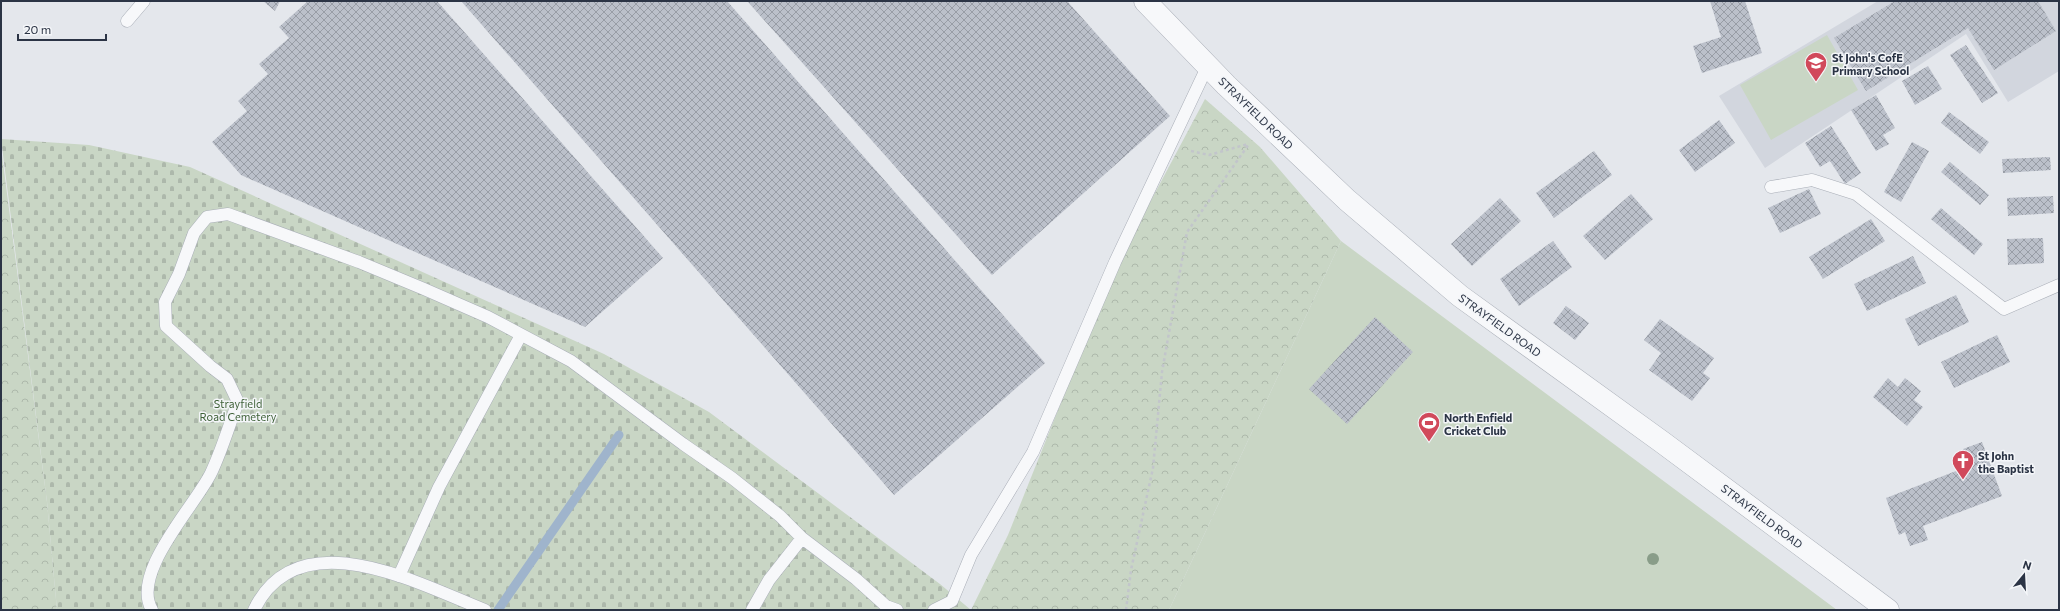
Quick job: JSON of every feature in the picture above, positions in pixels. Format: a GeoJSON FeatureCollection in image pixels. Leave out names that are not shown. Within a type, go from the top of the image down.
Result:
{"type":"FeatureCollection","features":[{"type":"Feature","properties":{"kind":"street","name":"STRAYFIELD ROAD"},"geometry":{"type":"LineString","coordinates":[[1145,1],[1265,122],[1347,200],[1460,296],[1662,442],[1888,610]]}},
{"type":"Feature","properties":{"kind":"lane"},"geometry":{"type":"LineString","coordinates":[[127,21],[144,1]]}},
{"type":"Feature","properties":{"kind":"lane"},"geometry":{"type":"LineString","coordinates":[[934,610],[952,601],[971,555],[1033,452],[1115,262],[1208,65]]}},
{"type":"Feature","properties":{"kind":"lane"},"geometry":{"type":"LineString","coordinates":[[1771,187],[1812,180],[1856,194],[2004,309],[2059,285]]}},
{"type":"Feature","properties":{"kind":"lane"},"geometry":{"type":"LineString","coordinates":[[152,610],[148,604],[147,591],[160,553],[211,474],[238,402],[227,379],[210,366],[166,326],[165,302],[194,234],[207,217],[228,214],[283,233],[424,289],[488,317],[571,361],[683,444],[732,478],[780,516],[802,538],[856,578],[886,606],[896,610]]}},
{"type":"Feature","properties":{"kind":"lane"},"geometry":{"type":"LineString","coordinates":[[399,576],[439,487],[521,335]]}},
{"type":"Feature","properties":{"kind":"lane"},"geometry":{"type":"LineString","coordinates":[[752,610],[769,580],[802,538]]}},
{"type":"Feature","properties":{"kind":"lane"},"geometry":{"type":"LineString","coordinates":[[254,610],[271,584],[288,572],[307,564],[327,562],[353,564],[399,576],[485,610]]}},
{"type":"Feature","properties":{"kind":"path"},"geometry":{"type":"LineString","coordinates":[[1126,610],[1131,570],[1153,468],[1162,372],[1187,232],[1265,122]]}},
{"type":"Feature","properties":{"kind":"path"},"geometry":{"type":"LineString","coordinates":[[1169,147],[1209,155],[1250,143]]}},
{"type":"Feature","properties":{"kind":"shaded area","name":"St John's CofE Primary School"},"geometry":{"type":"Polygon","coordinates":[[[1878,1],[2059,1],[2059,71],[2008,102],[1966,34],[1765,168],[1719,96],[1878,1]]]}},
{"type":"Feature","properties":{"kind":"green space"},"geometry":{"type":"Polygon","coordinates":[[[1827,35],[1858,90],[1771,140],[1740,85],[1827,35]]]}},
{"type":"Feature","properties":{"kind":"green space"},"geometry":{"type":"Polygon","coordinates":[[[1205,99],[1260,147],[1341,241],[1169,610],[971,610],[1008,535],[1114,270],[1205,99]]]}},
{"type":"Feature","properties":{"kind":"green space","name":"Strayfield Road Cemetery"},"geometry":{"type":"Polygon","coordinates":[[[1,139],[89,145],[190,167],[604,354],[709,412],[940,584],[971,610],[57,610],[47,502],[1,139]]]}},
{"type":"Feature","properties":{"kind":"green space"},"geometry":{"type":"Polygon","coordinates":[[[1,147],[47,502],[57,610],[1,610],[1,147]]]}},
{"type":"Feature","properties":{"kind":"green space","name":"North Enfield Cricket Club"},"geometry":{"type":"Polygon","coordinates":[[[1341,241],[1837,610],[1169,610],[1341,241]]]}},
{"type":"Feature","properties":{"kind":"building"},"geometry":{"type":"Polygon","coordinates":[[[263,1],[280,1],[275,11],[263,1]]]}},
{"type":"Feature","properties":{"kind":"building"},"geometry":{"type":"Polygon","coordinates":[[[308,1],[437,1],[663,258],[585,327],[241,175],[212,142],[247,111],[238,101],[268,74],[259,64],[289,38],[279,27],[308,1]]]}},
{"type":"Feature","properties":{"kind":"building"},"geometry":{"type":"Polygon","coordinates":[[[461,1],[727,1],[1045,363],[894,495],[461,1]]]}},
{"type":"Feature","properties":{"kind":"building"},"geometry":{"type":"Polygon","coordinates":[[[747,1],[1067,1],[1170,116],[992,275],[747,1]]]}},
{"type":"Feature","properties":{"kind":"building"},"geometry":{"type":"Polygon","coordinates":[[[1710,1],[1745,1],[1762,53],[1702,73],[1693,46],[1721,37],[1710,1]]]}},
{"type":"Feature","properties":{"kind":"building","name":"St John's CofE Primary School"},"geometry":{"type":"Polygon","coordinates":[[[1895,1],[2038,1],[2056,31],[1994,70],[1968,28],[1866,91],[1834,38],[1895,1]]]}},
{"type":"Feature","properties":{"kind":"building"},"geometry":{"type":"Polygon","coordinates":[[[1966,45],[1998,93],[1982,103],[1950,55],[1966,45]]]}},
{"type":"Feature","properties":{"kind":"building"},"geometry":{"type":"Polygon","coordinates":[[[1928,66],[1942,89],[1915,105],[1902,81],[1928,66]]]}},
{"type":"Feature","properties":{"kind":"building"},"geometry":{"type":"Polygon","coordinates":[[[1876,95],[1895,128],[1883,135],[1889,144],[1876,151],[1851,110],[1876,95]]]}},
{"type":"Feature","properties":{"kind":"building"},"geometry":{"type":"Polygon","coordinates":[[[1949,112],[1989,142],[1980,154],[1941,123],[1949,112]]]}},
{"type":"Feature","properties":{"kind":"building"},"geometry":{"type":"Polygon","coordinates":[[[1719,120],[1735,143],[1695,172],[1679,150],[1719,120]]]}},
{"type":"Feature","properties":{"kind":"building"},"geometry":{"type":"Polygon","coordinates":[[[1831,126],[1861,173],[1845,184],[1830,161],[1820,167],[1805,143],[1831,126]]]}},
{"type":"Feature","properties":{"kind":"building"},"geometry":{"type":"Polygon","coordinates":[[[1912,142],[1929,151],[1901,202],[1884,192],[1912,142]]]}},
{"type":"Feature","properties":{"kind":"building"},"geometry":{"type":"Polygon","coordinates":[[[1594,151],[1612,175],[1554,218],[1536,193],[1594,151]]]}},
{"type":"Feature","properties":{"kind":"building"},"geometry":{"type":"Polygon","coordinates":[[[2050,157],[2051,170],[2003,173],[2002,159],[2050,157]]]}},
{"type":"Feature","properties":{"kind":"building"},"geometry":{"type":"Polygon","coordinates":[[[1950,162],[1989,195],[1980,205],[1941,172],[1950,162]]]}},
{"type":"Feature","properties":{"kind":"building"},"geometry":{"type":"Polygon","coordinates":[[[1809,189],[1821,214],[1780,233],[1768,208],[1809,189]]]}},
{"type":"Feature","properties":{"kind":"building"},"geometry":{"type":"Polygon","coordinates":[[[1631,194],[1653,219],[1605,260],[1583,236],[1631,194]]]}},
{"type":"Feature","properties":{"kind":"building"},"geometry":{"type":"Polygon","coordinates":[[[2053,196],[2054,213],[2008,216],[2007,198],[2053,196]]]}},
{"type":"Feature","properties":{"kind":"building"},"geometry":{"type":"Polygon","coordinates":[[[1500,198],[1521,221],[1472,266],[1451,244],[1500,198]]]}},
{"type":"Feature","properties":{"kind":"building"},"geometry":{"type":"Polygon","coordinates":[[[1941,208],[1983,244],[1974,255],[1931,219],[1941,208]]]}},
{"type":"Feature","properties":{"kind":"building"},"geometry":{"type":"Polygon","coordinates":[[[1871,219],[1885,241],[1823,279],[1809,257],[1871,219]]]}},
{"type":"Feature","properties":{"kind":"building"},"geometry":{"type":"Polygon","coordinates":[[[2043,238],[2044,263],[2008,265],[2007,239],[2043,238]]]}},
{"type":"Feature","properties":{"kind":"building"},"geometry":{"type":"Polygon","coordinates":[[[1553,241],[1572,267],[1519,306],[1500,279],[1553,241]]]}},
{"type":"Feature","properties":{"kind":"building"},"geometry":{"type":"Polygon","coordinates":[[[1913,256],[1926,283],[1867,311],[1854,284],[1913,256]]]}},
{"type":"Feature","properties":{"kind":"building"},"geometry":{"type":"Polygon","coordinates":[[[1956,295],[1969,322],[1918,346],[1905,319],[1956,295]]]}},
{"type":"Feature","properties":{"kind":"building"},"geometry":{"type":"Polygon","coordinates":[[[1566,306],[1589,323],[1575,340],[1553,323],[1566,306]]]}},
{"type":"Feature","properties":{"kind":"building"},"geometry":{"type":"Polygon","coordinates":[[[1375,317],[1413,352],[1347,424],[1309,389],[1375,317]]]}},
{"type":"Feature","properties":{"kind":"building"},"geometry":{"type":"Polygon","coordinates":[[[1660,319],[1714,358],[1703,373],[1710,378],[1692,401],[1649,370],[1661,353],[1644,340],[1660,319]]]}},
{"type":"Feature","properties":{"kind":"building"},"geometry":{"type":"Polygon","coordinates":[[[1997,335],[2010,362],[1954,388],[1941,362],[1997,335]]]}},
{"type":"Feature","properties":{"kind":"building"},"geometry":{"type":"Polygon","coordinates":[[[1888,378],[1898,387],[1905,378],[1921,391],[1914,400],[1923,407],[1907,426],[1873,397],[1888,378]]]}},
{"type":"Feature","properties":{"kind":"building","name":"St John the Baptist"},"geometry":{"type":"Polygon","coordinates":[[[1982,442],[2002,496],[1923,526],[1928,540],[1910,546],[1905,532],[1899,535],[1886,498],[1969,466],[1963,449],[1982,442]]]}},
{"type":"Feature","properties":{"kind":"waterway"},"geometry":{"type":"LineString","coordinates":[[498,610],[619,435]]}},
{"type":"Feature","properties":{"kind":"place","name":"St John's CofE Primary School"},"geometry":{"type":"Point","coordinates":[1816,82]}},
{"type":"Feature","properties":{"kind":"place","name":"North Enfield Cricket Club"},"geometry":{"type":"Point","coordinates":[1429,442]}},
{"type":"Feature","properties":{"kind":"place","name":"St John the Baptist"},"geometry":{"type":"Point","coordinates":[1963,480]}}]}
